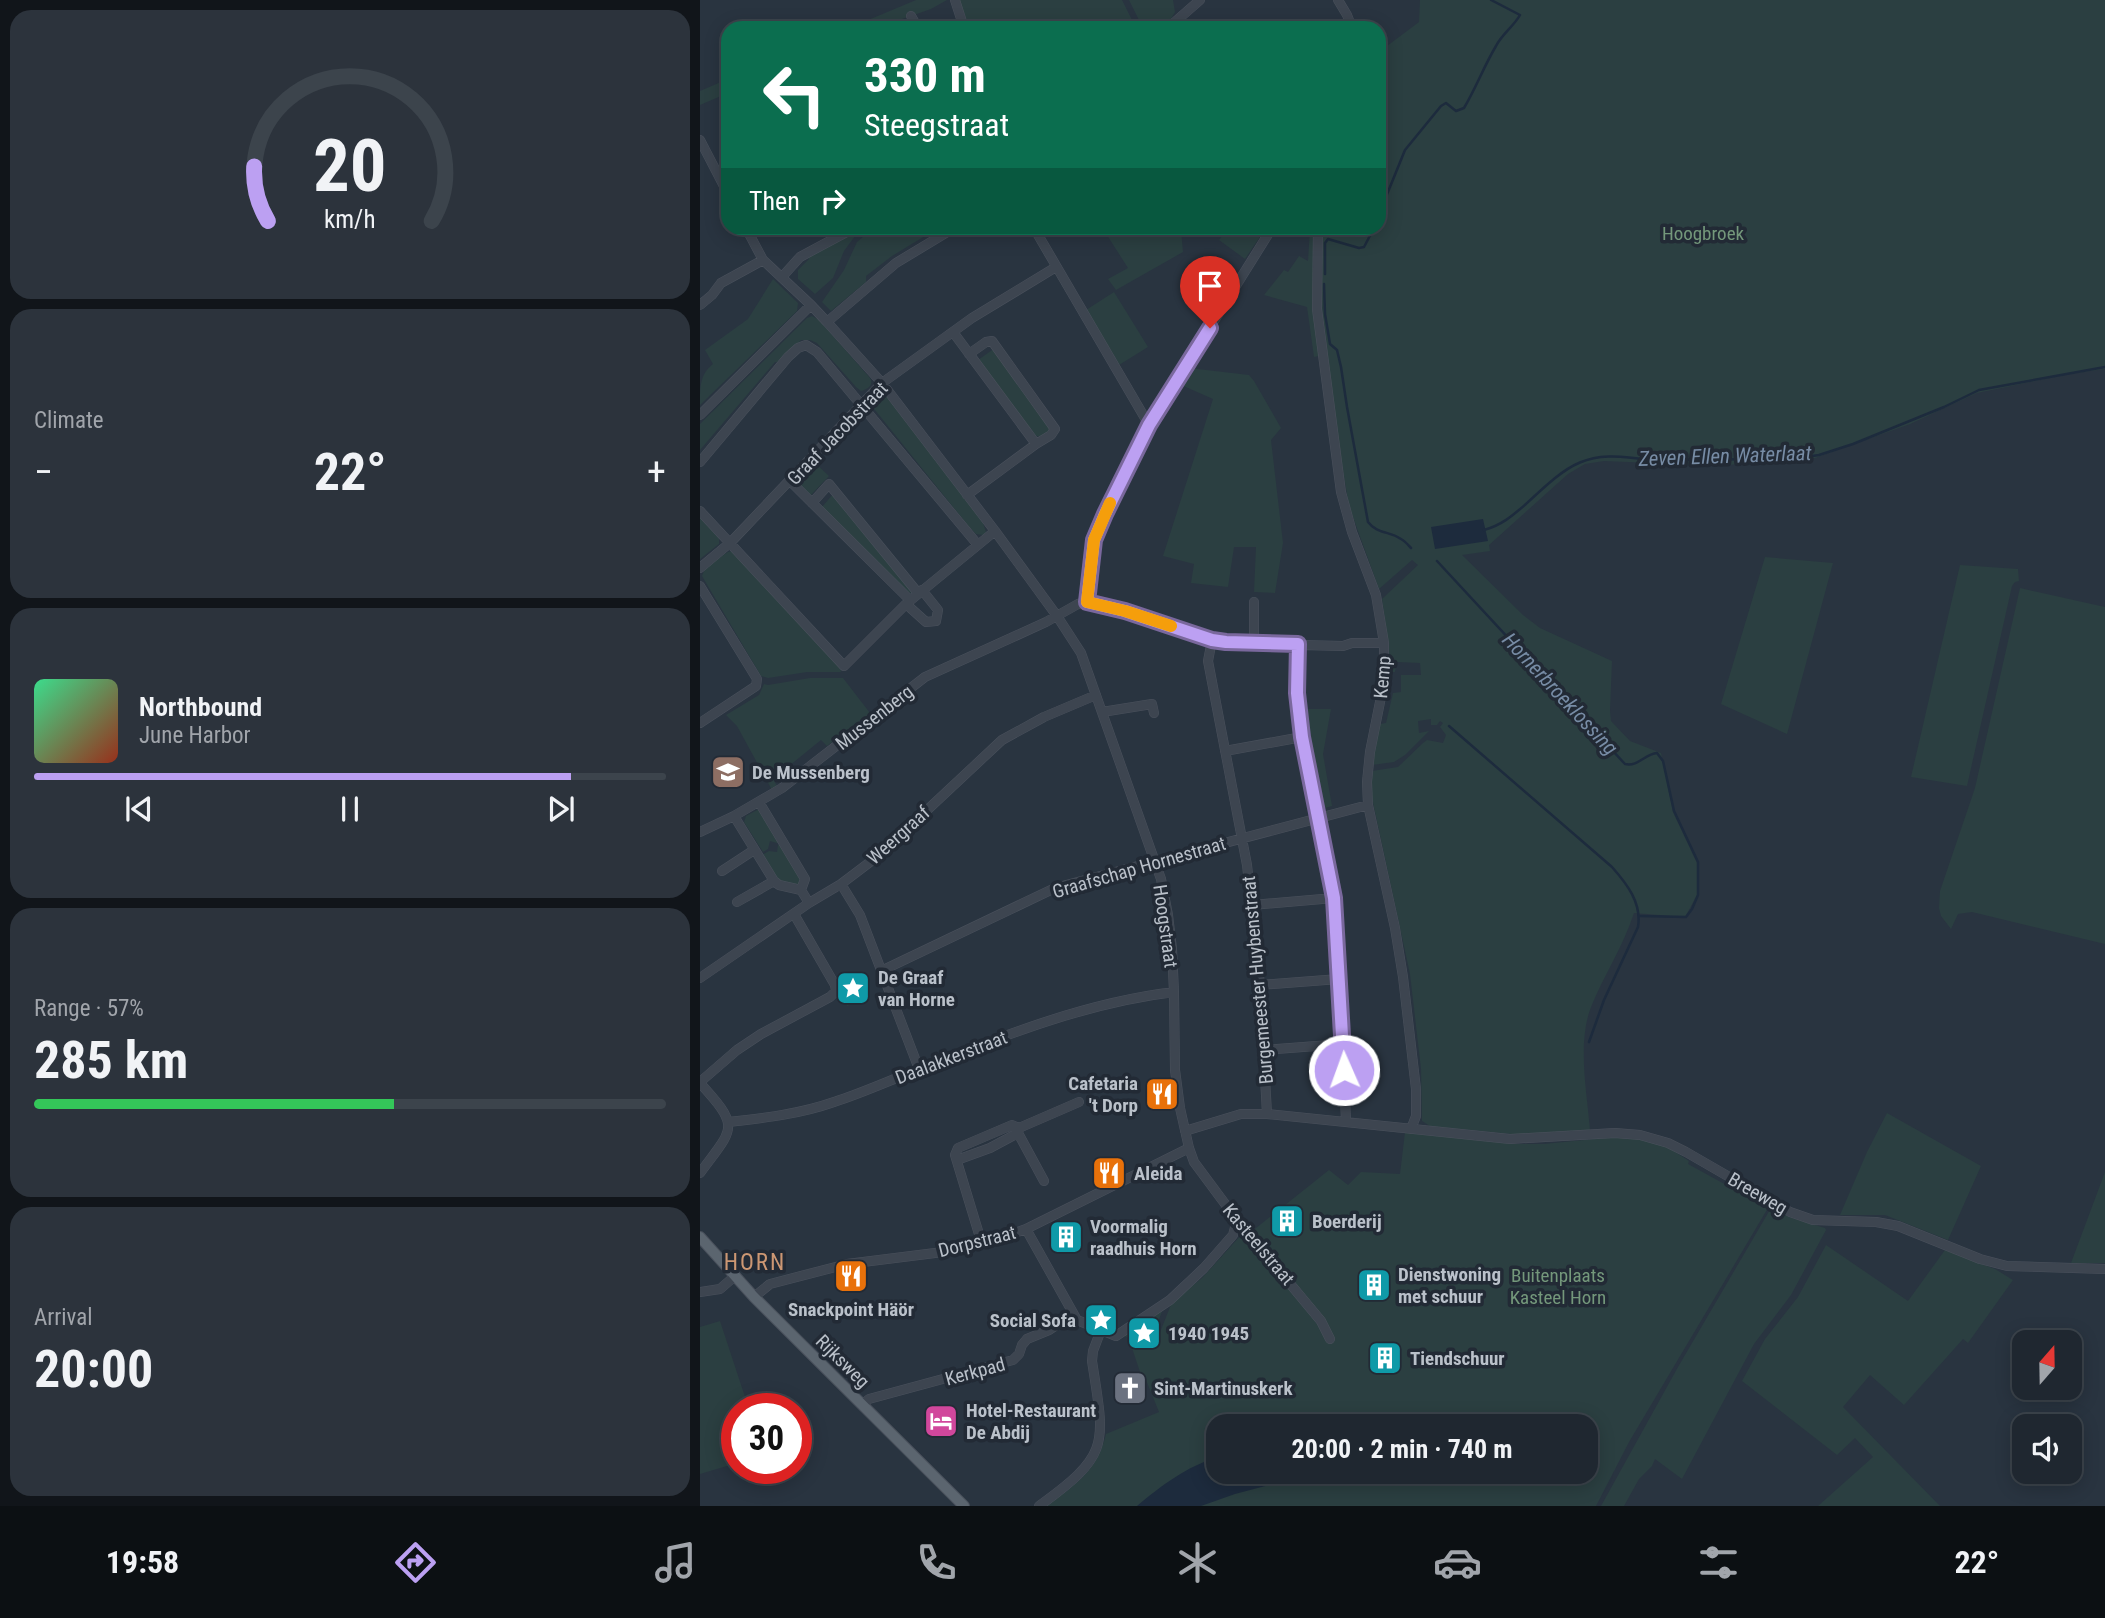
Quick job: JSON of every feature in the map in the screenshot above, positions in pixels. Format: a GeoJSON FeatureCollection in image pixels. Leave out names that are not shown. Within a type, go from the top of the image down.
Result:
{"type":"FeatureCollection","features":[{"type":"Feature","properties":{"kind":"main road","name":"Rijksweg"},"geometry":{"type":"LineString","coordinates":[[700,1237],[754,1297],[866,1402],[964,1506]]}},
{"type":"Feature","properties":{"kind":"street"},"geometry":{"type":"LineString","coordinates":[[955,0],[962,21]]}},
{"type":"Feature","properties":{"kind":"street"},"geometry":{"type":"LineString","coordinates":[[1176,21],[1200,0]]}},
{"type":"Feature","properties":{"kind":"street"},"geometry":{"type":"LineString","coordinates":[[1338,0],[1349,21]]}},
{"type":"Feature","properties":{"kind":"street"},"geometry":{"type":"LineString","coordinates":[[911,16],[914,21]]}},
{"type":"Feature","properties":{"kind":"street"},"geometry":{"type":"LineString","coordinates":[[700,141],[721,177]]}},
{"type":"Feature","properties":{"kind":"street"},"geometry":{"type":"LineString","coordinates":[[700,305],[721,283],[763,260],[750,235]]}},
{"type":"Feature","properties":{"kind":"street"},"geometry":{"type":"LineString","coordinates":[[782,277],[800,257],[841,235]]}},
{"type":"Feature","properties":{"kind":"street"},"geometry":{"type":"LineString","coordinates":[[827,322],[896,262],[942,235]]}},
{"type":"Feature","properties":{"kind":"street"},"geometry":{"type":"LineString","coordinates":[[1038,235],[1149,425]]}},
{"type":"Feature","properties":{"kind":"street"},"geometry":{"type":"LineString","coordinates":[[1268,235],[1149,425],[1105,514],[1094,540],[1087,602],[1226,642],[1343,646],[1352,643],[1384,643]]}},
{"type":"Feature","properties":{"kind":"street","name":"Kemp"},"geometry":{"type":"LineString","coordinates":[[1318,235],[1317,309],[1340,492],[1376,595],[1384,643],[1381,697],[1367,782],[1368,805],[1403,977],[1416,1089],[1416,1116],[1411,1129]]}},
{"type":"Feature","properties":{"kind":"street","name":"Hoogstraat"},"geometry":{"type":"LineString","coordinates":[[763,260],[811,305],[882,383],[995,531],[1081,653],[1155,862],[1168,915],[1174,992],[1175,1070],[1189,1148]]}},
{"type":"Feature","properties":{"kind":"street","name":"Graaf Jacobstraat"},"geometry":{"type":"LineString","coordinates":[[700,568],[731,542],[882,383],[953,332],[1056,267]]}},
{"type":"Feature","properties":{"kind":"street"},"geometry":{"type":"LineString","coordinates":[[700,415],[811,305]]}},
{"type":"Feature","properties":{"kind":"street"},"geometry":{"type":"LineString","coordinates":[[953,332],[1036,444]]}},
{"type":"Feature","properties":{"kind":"street"},"geometry":{"type":"LineString","coordinates":[[967,495],[1051,435],[1055,429],[998,346],[992,341],[986,342],[970,354]]}},
{"type":"Feature","properties":{"kind":"street"},"geometry":{"type":"LineString","coordinates":[[700,462],[788,357],[806,345],[817,352],[861,403],[978,545]]}},
{"type":"Feature","properties":{"kind":"street"},"geometry":{"type":"LineString","coordinates":[[790,481],[926,622],[936,621],[938,610],[829,484],[812,503]]}},
{"type":"Feature","properties":{"kind":"street"},"geometry":{"type":"LineString","coordinates":[[700,510],[844,666],[920,591],[995,531]]}},
{"type":"Feature","properties":{"kind":"street"},"geometry":{"type":"LineString","coordinates":[[700,586],[757,679],[756,686],[700,723]]}},
{"type":"Feature","properties":{"kind":"street","name":"Mussenberg"},"geometry":{"type":"LineString","coordinates":[[700,832],[782,788],[925,677],[1087,602]]}},
{"type":"Feature","properties":{"kind":"street"},"geometry":{"type":"LineString","coordinates":[[1254,602],[1254,642]]}},
{"type":"Feature","properties":{"kind":"street","name":"Burgemeester Huybenstraat"},"geometry":{"type":"LineString","coordinates":[[1212,640],[1208,661],[1247,865],[1252,905],[1260,985],[1267,1114]]}},
{"type":"Feature","properties":{"kind":"street"},"geometry":{"type":"LineString","coordinates":[[1298,644],[1297,693],[1302,737],[1334,898],[1346,1122]]}},
{"type":"Feature","properties":{"kind":"street","name":"Weergraaf"},"geometry":{"type":"LineString","coordinates":[[700,978],[841,884],[878,856],[1002,740],[1044,717],[1096,695]]}},
{"type":"Feature","properties":{"kind":"street"},"geometry":{"type":"LineString","coordinates":[[1102,712],[1152,704],[1154,713]]}},
{"type":"Feature","properties":{"kind":"street"},"geometry":{"type":"LineString","coordinates":[[1225,751],[1302,737]]}},
{"type":"Feature","properties":{"kind":"street"},"geometry":{"type":"LineString","coordinates":[[759,802],[805,879],[802,890],[809,903]]}},
{"type":"Feature","properties":{"kind":"street","name":"Graafschap Hornestraat"},"geometry":{"type":"LineString","coordinates":[[881,971],[1055,888],[1368,805]]}},
{"type":"Feature","properties":{"kind":"street"},"geometry":{"type":"LineString","coordinates":[[734,816],[774,881],[779,885],[802,890]]}},
{"type":"Feature","properties":{"kind":"street"},"geometry":{"type":"LineString","coordinates":[[722,871],[754,850]]}},
{"type":"Feature","properties":{"kind":"street"},"geometry":{"type":"LineString","coordinates":[[737,902],[774,881]]}},
{"type":"Feature","properties":{"kind":"street"},"geometry":{"type":"LineString","coordinates":[[841,884],[860,915],[919,1069]]}},
{"type":"Feature","properties":{"kind":"street"},"geometry":{"type":"LineString","coordinates":[[1252,905],[1334,898]]}},
{"type":"Feature","properties":{"kind":"street"},"geometry":{"type":"LineString","coordinates":[[700,1173],[724,1140],[729,1122],[718,1103],[700,1084],[761,1034],[830,997],[836,991],[794,914]]}},
{"type":"Feature","properties":{"kind":"street"},"geometry":{"type":"LineString","coordinates":[[1260,985],[1339,979]]}},
{"type":"Feature","properties":{"kind":"street","name":"Daalakkerstraat"},"geometry":{"type":"LineString","coordinates":[[729,1122],[788,1114],[834,1102],[1048,1020],[1098,1005],[1174,992]]}},
{"type":"Feature","properties":{"kind":"street"},"geometry":{"type":"LineString","coordinates":[[1264,1050],[1343,1044]]}},
{"type":"Feature","properties":{"kind":"street"},"geometry":{"type":"LineString","coordinates":[[982,1244],[957,1160],[990,1148],[1019,1130],[1079,1102]]}},
{"type":"Feature","properties":{"kind":"street","name":"Breeweg"},"geometry":{"type":"LineString","coordinates":[[1185,1131],[1241,1114],[1267,1114],[1510,1139],[1615,1133],[1640,1135],[1668,1143],[1790,1212],[1812,1220],[1876,1222],[1898,1226],[1980,1259],[2007,1266],[2105,1269]]}},
{"type":"Feature","properties":{"kind":"street"},"geometry":{"type":"LineString","coordinates":[[1019,1130],[1044,1181]]}},
{"type":"Feature","properties":{"kind":"street","name":"Kasteelstraat"},"geometry":{"type":"LineString","coordinates":[[1189,1148],[1194,1162],[1237,1220],[1321,1321],[1330,1339]]}},
{"type":"Feature","properties":{"kind":"street","name":"Dorpstraat"},"geometry":{"type":"LineString","coordinates":[[754,1297],[770,1284],[846,1264],[951,1251],[1026,1229],[1189,1148]]}},
{"type":"Feature","properties":{"kind":"street"},"geometry":{"type":"LineString","coordinates":[[1026,1229],[1077,1320],[1116,1336],[1170,1300],[1204,1268],[1233,1235],[1237,1220]]}},
{"type":"Feature","properties":{"kind":"street"},"geometry":{"type":"LineString","coordinates":[[700,1292],[720,1290],[735,1276]]}},
{"type":"Feature","properties":{"kind":"street","name":"Kerkpad"},"geometry":{"type":"LineString","coordinates":[[866,1402],[920,1384],[1013,1360],[1027,1339],[1049,1330],[1073,1314]]}},
{"type":"Feature","properties":{"kind":"street"},"geometry":{"type":"LineString","coordinates":[[1039,1506],[1084,1470],[1094,1457],[1099,1444],[1101,1431],[1092,1362],[1101,1330]]}},
{"type":"Feature","properties":{"kind":"green space"},"geometry":{"type":"Polygon","coordinates":[[[916,0],[947,0],[931,9],[896,21],[866,21],[916,0]]]}},
{"type":"Feature","properties":{"kind":"green space"},"geometry":{"type":"Polygon","coordinates":[[[957,0],[1122,0],[1132,21],[964,21],[957,0]]]}},
{"type":"Feature","properties":{"kind":"green space"},"geometry":{"type":"Polygon","coordinates":[[[1129,0],[1173,0],[1175,12],[1169,21],[1140,21],[1129,0]]]}},
{"type":"Feature","properties":{"kind":"green space","name":"Hoogbroek"},"geometry":{"type":"Polygon","coordinates":[[[1420,0],[2105,0],[2105,369],[1977,393],[1910,424],[1815,458],[1778,464],[1699,465],[1604,461],[1585,464],[1568,474],[1489,545],[1490,551],[1462,555],[1523,615],[1540,628],[1612,661],[1611,721],[1630,741],[1661,753],[1673,812],[1697,863],[1697,895],[1685,917],[1634,913],[1591,1007],[1584,1052],[1590,1130],[1531,1136],[1430,1126],[1422,1121],[1421,1069],[1410,974],[1372,798],[1372,771],[1398,767],[1427,740],[1443,743],[1446,735],[1440,727],[1443,723],[1440,721],[1437,725],[1431,725],[1431,719],[1418,721],[1419,733],[1429,731],[1405,755],[1394,762],[1372,765],[1380,724],[1386,723],[1393,693],[1401,692],[1401,675],[1421,675],[1420,663],[1397,662],[1395,672],[1389,672],[1389,648],[1382,599],[1418,565],[1412,560],[1379,589],[1349,506],[1323,331],[1323,235],[1386,235],[1386,47],[1419,22],[1420,0]]]}},
{"type":"Feature","properties":{"kind":"green space"},"geometry":{"type":"Polygon","coordinates":[[[721,82],[721,96],[700,105],[700,91],[721,82]]]}},
{"type":"Feature","properties":{"kind":"green space"},"geometry":{"type":"Polygon","coordinates":[[[848,235],[856,235],[844,251],[833,278],[815,294],[798,279],[798,270],[808,257],[848,235]]]}},
{"type":"Feature","properties":{"kind":"green space"},"geometry":{"type":"Polygon","coordinates":[[[926,235],[866,276],[866,282],[831,311],[822,302],[844,270],[857,242],[864,236],[926,235]]]}},
{"type":"Feature","properties":{"kind":"green space"},"geometry":{"type":"Polygon","coordinates":[[[1107,235],[1181,235],[1183,252],[1116,290],[1108,279],[1128,268],[1107,235]]]}},
{"type":"Feature","properties":{"kind":"green space"},"geometry":{"type":"Polygon","coordinates":[[[1223,235],[1261,235],[1245,259],[1219,240],[1223,235]]]}},
{"type":"Feature","properties":{"kind":"green space"},"geometry":{"type":"Polygon","coordinates":[[[1310,235],[1315,235],[1319,356],[1314,357],[1307,307],[1264,295],[1284,270],[1288,272],[1299,256],[1308,261],[1310,235]]]}},
{"type":"Feature","properties":{"kind":"green space"},"geometry":{"type":"Polygon","coordinates":[[[773,279],[798,303],[797,311],[700,405],[705,372],[713,364],[705,350],[748,319],[773,279]]]}},
{"type":"Feature","properties":{"kind":"green space"},"geometry":{"type":"Polygon","coordinates":[[[1114,292],[1148,347],[1119,365],[1086,310],[1114,292]]]}},
{"type":"Feature","properties":{"kind":"green space"},"geometry":{"type":"Polygon","coordinates":[[[812,316],[819,320],[870,378],[870,386],[861,391],[817,343],[801,340],[781,362],[775,362],[700,450],[700,424],[812,316]]]}},
{"type":"Feature","properties":{"kind":"green space"},"geometry":{"type":"Polygon","coordinates":[[[995,348],[1051,427],[1051,432],[1040,437],[1034,435],[978,360],[995,348]]]}},
{"type":"Feature","properties":{"kind":"green space"},"geometry":{"type":"Polygon","coordinates":[[[1189,368],[1249,375],[1281,428],[1271,440],[1283,543],[1275,593],[1254,592],[1256,547],[1234,547],[1228,587],[1191,583],[1194,564],[1163,556],[1213,399],[1179,384],[1189,368]]]}},
{"type":"Feature","properties":{"kind":"green space"},"geometry":{"type":"Polygon","coordinates":[[[879,393],[885,394],[982,520],[986,532],[983,535],[976,534],[970,528],[871,405],[879,393]]]}},
{"type":"Feature","properties":{"kind":"green space"},"geometry":{"type":"Polygon","coordinates":[[[814,462],[829,476],[810,496],[798,479],[814,462]]]}},
{"type":"Feature","properties":{"kind":"green space"},"geometry":{"type":"Polygon","coordinates":[[[834,493],[914,590],[911,593],[905,591],[822,507],[834,493]]]}},
{"type":"Feature","properties":{"kind":"green space"},"geometry":{"type":"Polygon","coordinates":[[[700,516],[719,536],[719,544],[700,559],[700,516]]]}},
{"type":"Feature","properties":{"kind":"green space"},"geometry":{"type":"Polygon","coordinates":[[[732,551],[840,666],[841,672],[807,672],[768,678],[761,676],[702,576],[713,562],[732,551]]]}},
{"type":"Feature","properties":{"kind":"green space"},"geometry":{"type":"Polygon","coordinates":[[[1765,557],[1833,563],[1787,734],[1721,704],[1765,557]]]}},
{"type":"Feature","properties":{"kind":"green space"},"geometry":{"type":"Polygon","coordinates":[[[1960,565],[2018,569],[2019,581],[2012,586],[1967,786],[1911,777],[1960,565]]]}},
{"type":"Feature","properties":{"kind":"green space"},"geometry":{"type":"Polygon","coordinates":[[[2020,588],[2105,607],[2105,944],[1972,912],[1958,914],[1951,929],[1941,916],[1939,908],[1940,891],[1975,788],[2020,588]]]}},
{"type":"Feature","properties":{"kind":"green space"},"geometry":{"type":"Polygon","coordinates":[[[810,678],[843,678],[870,713],[827,746],[821,740],[773,779],[777,786],[772,790],[737,726],[726,715],[759,695],[764,684],[810,678]]]}},
{"type":"Feature","properties":{"kind":"green space"},"geometry":{"type":"Polygon","coordinates":[[[1302,709],[1331,709],[1323,754],[1332,806],[1321,809],[1304,727],[1302,709]]]}},
{"type":"Feature","properties":{"kind":"green space"},"geometry":{"type":"Polygon","coordinates":[[[761,808],[781,840],[777,843],[770,841],[768,849],[763,852],[744,822],[746,816],[761,808]]]}},
{"type":"Feature","properties":{"kind":"green space"},"geometry":{"type":"Polygon","coordinates":[[[782,843],[803,881],[801,886],[779,881],[762,855],[769,851],[777,852],[778,845],[782,843]]]}},
{"type":"Feature","properties":{"kind":"green space"},"geometry":{"type":"Polygon","coordinates":[[[852,982],[863,987],[867,998],[847,1006],[844,997],[852,982]]]}},
{"type":"Feature","properties":{"kind":"green space"},"geometry":{"type":"Polygon","coordinates":[[[1887,1113],[1981,1166],[1948,1240],[1885,1215],[1840,1215],[1887,1113]]]}},
{"type":"Feature","properties":{"kind":"green space","name":"Buitenplaats Kasteel Horn"},"geometry":{"type":"Polygon","coordinates":[[[1405,1132],[1516,1144],[1614,1137],[1640,1139],[1666,1146],[1689,1161],[1688,1164],[1768,1208],[1629,1442],[1596,1506],[1047,1506],[1084,1476],[1097,1458],[1106,1434],[1159,1412],[1144,1375],[1141,1375],[1132,1348],[1155,1345],[1172,1302],[1202,1278],[1243,1233],[1246,1236],[1329,1170],[1348,1185],[1361,1172],[1400,1174],[1405,1132]]]}},
{"type":"Feature","properties":{"kind":"green space"},"geometry":{"type":"Polygon","coordinates":[[[2105,1172],[2105,1263],[2071,1263],[2105,1172]]]}},
{"type":"Feature","properties":{"kind":"green space"},"geometry":{"type":"Polygon","coordinates":[[[1771,1208],[1826,1230],[1791,1295],[1754,1344],[1682,1479],[1655,1459],[1639,1479],[1624,1506],[1601,1506],[1678,1367],[1771,1208]]]}},
{"type":"Feature","properties":{"kind":"green space"},"geometry":{"type":"Polygon","coordinates":[[[1826,1245],[1908,1301],[1945,1250],[1995,1269],[2013,1280],[1968,1343],[1963,1339],[1904,1405],[1870,1375],[1843,1407],[1940,1506],[1818,1506],[1873,1457],[1855,1438],[1837,1455],[1742,1381],[1765,1339],[1798,1297],[1826,1245]]]}},
{"type":"Feature","properties":{"kind":"green space"},"geometry":{"type":"Polygon","coordinates":[[[1163,1309],[1151,1340],[1138,1342],[1122,1335],[1163,1309]]]}},
{"type":"Feature","properties":{"kind":"green space"},"geometry":{"type":"Polygon","coordinates":[[[720,1321],[744,1393],[721,1393],[721,1468],[700,1474],[700,1327],[720,1321]]]}},
{"type":"Feature","properties":{"kind":"water"},"geometry":{"type":"Polygon","coordinates":[[[1483,519],[1488,541],[1435,549],[1431,527],[1483,519]]]}},
{"type":"Feature","properties":{"kind":"water"},"geometry":{"type":"Polygon","coordinates":[[[1206,1461],[1206,1484],[1273,1484],[1201,1506],[1137,1506],[1185,1471],[1206,1461]]]}},
{"type":"Feature","properties":{"kind":"waterway","name":"Hornerbroeklossing"},"geometry":{"type":"LineString","coordinates":[[1386,197],[1405,150],[1441,106],[1446,103],[1456,111],[1464,108],[1499,42],[1520,15],[1491,0]]}},
{"type":"Feature","properties":{"kind":"waterway","name":"Hornerbroeklossing"},"geometry":{"type":"LineString","coordinates":[[1325,274],[1325,243],[1328,239],[1359,248],[1364,247],[1370,235]]}},
{"type":"Feature","properties":{"kind":"waterway","name":"Hornerbroeklossing"},"geometry":{"type":"LineString","coordinates":[[1324,284],[1330,344],[1337,350],[1341,367],[1368,522],[1375,529],[1402,540],[1411,548]]}},
{"type":"Feature","properties":{"kind":"waterway","name":"Zeven Ellen Waterlaat"},"geometry":{"type":"LineString","coordinates":[[1484,530],[1511,516],[1567,469],[1593,458],[1792,459],[1819,455],[1853,444],[1979,390],[2105,367]]}},
{"type":"Feature","properties":{"kind":"waterway","name":"Hornerbroeklossing"},"geometry":{"type":"LineString","coordinates":[[1437,561],[1625,764],[1634,764],[1657,753],[1663,761],[1674,811],[1698,862],[1698,895],[1686,917],[1640,916]]}},
{"type":"Feature","properties":{"kind":"waterway","name":"Hornerbroeklossing"},"geometry":{"type":"LineString","coordinates":[[1449,726],[1612,867],[1628,887],[1635,902],[1638,927],[1604,1000],[1589,1042]]}},
{"type":"Feature","properties":{"kind":"slow traffic"},"geometry":{"type":"LineString","coordinates":[[1110,503],[1094,540],[1087,602],[1171,626]]}},
{"type":"Feature","properties":{"kind":"place","name":"De Mussenberg"},"geometry":{"type":"Point","coordinates":[728,772]}},
{"type":"Feature","properties":{"kind":"place","name":"De Graaf van Horne"},"geometry":{"type":"Point","coordinates":[853,988]}},
{"type":"Feature","properties":{"kind":"place","name":"Cafetaria 't Dorp"},"geometry":{"type":"Point","coordinates":[1162,1094]}},
{"type":"Feature","properties":{"kind":"place","name":"Aleida"},"geometry":{"type":"Point","coordinates":[1109,1173]}},
{"type":"Feature","properties":{"kind":"place","name":"Boerderij"},"geometry":{"type":"Point","coordinates":[1287,1221]}},
{"type":"Feature","properties":{"kind":"place","name":"Voormalig raadhuis Horn"},"geometry":{"type":"Point","coordinates":[1066,1237]}},
{"type":"Feature","properties":{"kind":"place","name":"Snackpoint Häör"},"geometry":{"type":"Point","coordinates":[851,1276]}},
{"type":"Feature","properties":{"kind":"place","name":"Dienstwoning met schuur"},"geometry":{"type":"Point","coordinates":[1374,1285]}},
{"type":"Feature","properties":{"kind":"place","name":"Social Sofa"},"geometry":{"type":"Point","coordinates":[1101,1320]}},
{"type":"Feature","properties":{"kind":"place","name":"1940 1945"},"geometry":{"type":"Point","coordinates":[1144,1333]}},
{"type":"Feature","properties":{"kind":"place","name":"Tiendschuur"},"geometry":{"type":"Point","coordinates":[1385,1358]}},
{"type":"Feature","properties":{"kind":"place","name":"Sint-Martinuskerk"},"geometry":{"type":"Point","coordinates":[1130,1388]}},
{"type":"Feature","properties":{"kind":"place","name":"Hotel-Restaurant De Abdij"},"geometry":{"type":"Point","coordinates":[941,1421]}},
{"type":"Feature","properties":{"kind":"district","name":"HORN"},"geometry":{"type":"Point","coordinates":[755,1262]}},
{"type":"Feature","properties":{"kind":"route"},"geometry":{"type":"LineString","coordinates":[[1210,328],[1149,425],[1105,514],[1094,540],[1087,602],[1125,611],[1212,640],[1298,644],[1297,693],[1302,737],[1334,898],[1344,1070]]}}]}
